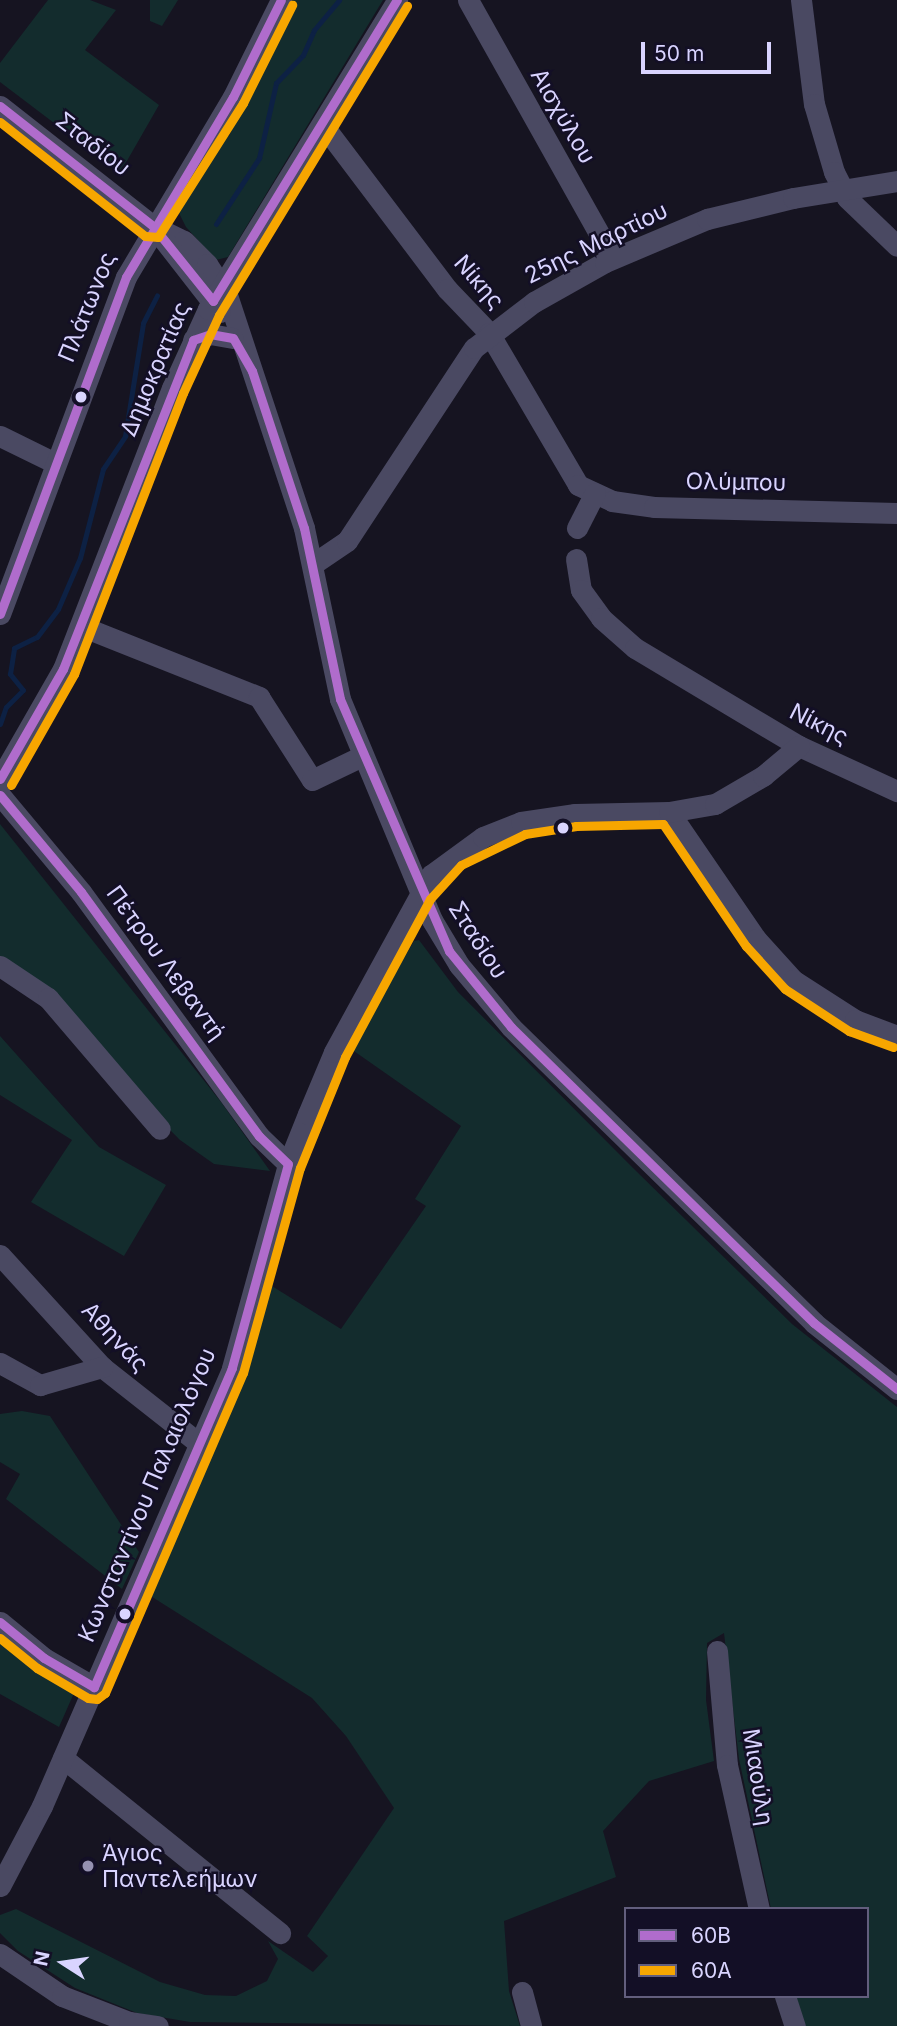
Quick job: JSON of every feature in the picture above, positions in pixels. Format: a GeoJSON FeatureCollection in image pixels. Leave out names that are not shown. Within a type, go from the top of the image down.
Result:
{"type":"FeatureCollection","features":[{"type":"Feature","properties":{"kind":"street","name":"Πλάτωνος"},"geometry":{"type":"LineString","coordinates":[[0,614],[125,278],[153,226],[233,97],[281,0]]}},
{"type":"Feature","properties":{"kind":"street","name":"Δημοκρατίας"},"geometry":{"type":"LineString","coordinates":[[0,779],[43,710],[81,626],[193,340],[218,293],[397,0]]}},
{"type":"Feature","properties":{"kind":"street","name":"Αισχύλου"},"geometry":{"type":"LineString","coordinates":[[468,0],[613,258]]}},
{"type":"Feature","properties":{"kind":"street"},"geometry":{"type":"LineString","coordinates":[[801,0],[814,104],[841,188],[897,246]]}},
{"type":"Feature","properties":{"kind":"street","name":"Σταδίου"},"geometry":{"type":"LineString","coordinates":[[0,106],[153,226],[168,250],[218,293],[240,325],[313,564],[334,681],[420,892],[459,965],[511,1027],[814,1322],[897,1389]]}},
{"type":"Feature","properties":{"kind":"street","name":"Νίκης"},"geometry":{"type":"LineString","coordinates":[[323,125],[447,289],[489,333],[586,489]]}},
{"type":"Feature","properties":{"kind":"street","name":"25ης Μαρτίου"},"geometry":{"type":"LineString","coordinates":[[313,564],[335,553],[347,541],[461,365],[489,333],[552,291],[613,258],[721,215],[841,188],[897,181]]}},
{"type":"Feature","properties":{"kind":"street","name":"Σταδίου"},"geometry":{"type":"LineString","coordinates":[[218,293],[233,338],[252,371]]}},
{"type":"Feature","properties":{"kind":"street"},"geometry":{"type":"LineString","coordinates":[[193,340],[208,334],[233,338]]}},
{"type":"Feature","properties":{"kind":"street"},"geometry":{"type":"LineString","coordinates":[[0,436],[55,463]]}},
{"type":"Feature","properties":{"kind":"street"},"geometry":{"type":"LineString","coordinates":[[577,528],[586,489]]}},
{"type":"Feature","properties":{"kind":"street","name":"Ολύμπου"},"geometry":{"type":"LineString","coordinates":[[586,489],[612,500],[654,507],[897,513]]}},
{"type":"Feature","properties":{"kind":"street","name":"Νίκης"},"geometry":{"type":"LineString","coordinates":[[576,559],[581,590],[601,618],[635,648],[799,746],[897,791]]}},
{"type":"Feature","properties":{"kind":"street"},"geometry":{"type":"LineString","coordinates":[[81,626],[259,697],[312,780],[362,755]]}},
{"type":"Feature","properties":{"kind":"street","name":"Κωνσταντίνου Παλαιολόγου"},"geometry":{"type":"LineString","coordinates":[[0,1886],[63,1758],[201,1445],[232,1368],[288,1164],[334,1052],[420,892],[447,860],[512,824],[575,814],[669,812],[728,798],[799,746]]}},
{"type":"Feature","properties":{"kind":"street","name":"Πέτρου Λεβαντή"},"geometry":{"type":"LineString","coordinates":[[0,795],[81,892],[259,1136],[288,1164]]}},
{"type":"Feature","properties":{"kind":"street"},"geometry":{"type":"LineString","coordinates":[[669,812],[756,939],[793,980],[855,1020],[897,1036]]}},
{"type":"Feature","properties":{"kind":"street"},"geometry":{"type":"LineString","coordinates":[[0,966],[48,998],[160,1129]]}},
{"type":"Feature","properties":{"kind":"street","name":"Αθηνάς"},"geometry":{"type":"LineString","coordinates":[[0,1255],[102,1367],[201,1445]]}},
{"type":"Feature","properties":{"kind":"street"},"geometry":{"type":"LineString","coordinates":[[0,1363],[40,1385],[102,1367]]}},
{"type":"Feature","properties":{"kind":"street"},"geometry":{"type":"LineString","coordinates":[[0,1622],[44,1658],[94,1687]]}},
{"type":"Feature","properties":{"kind":"street","name":"Μιαούλη"},"geometry":{"type":"LineString","coordinates":[[717,1651],[727,1765],[759,1907]]}},
{"type":"Feature","properties":{"kind":"street"},"geometry":{"type":"LineString","coordinates":[[63,1758],[280,1933]]}},
{"type":"Feature","properties":{"kind":"street"},"geometry":{"type":"LineString","coordinates":[[0,1954],[62,1996],[130,2022],[158,2026]]}},
{"type":"Feature","properties":{"kind":"street"},"geometry":{"type":"LineString","coordinates":[[522,1992],[531,2026]]}},
{"type":"Feature","properties":{"kind":"street"},"geometry":{"type":"LineString","coordinates":[[786,1998],[795,2026]]}},
{"type":"Feature","properties":{"kind":"green space"},"geometry":{"type":"Polygon","coordinates":[[[48,0],[90,0],[116,10],[85,50],[159,105],[120,173],[0,82],[0,63],[48,0]]]}},
{"type":"Feature","properties":{"kind":"green space"},"geometry":{"type":"Polygon","coordinates":[[[150,0],[178,0],[162,26],[150,21],[150,0]]]}},
{"type":"Feature","properties":{"kind":"green space"},"geometry":{"type":"Polygon","coordinates":[[[292,0],[383,0],[228,257],[216,260],[186,227],[178,211],[221,136],[229,136],[292,0]]]}},
{"type":"Feature","properties":{"kind":"green space"},"geometry":{"type":"Polygon","coordinates":[[[0,824],[221,1102],[270,1171],[214,1164],[180,1140],[0,958],[0,824]]]}},
{"type":"Feature","properties":{"kind":"green space"},"geometry":{"type":"Polygon","coordinates":[[[419,940],[458,992],[792,1324],[897,1407],[897,2026],[805,2026],[797,1998],[869,1998],[869,1907],[771,1907],[739,1759],[724,1633],[707,1643],[706,1700],[714,1761],[649,1781],[603,1831],[616,1877],[504,1921],[509,1991],[520,2026],[190,2022],[137,2013],[75,1988],[18,1951],[0,1933],[0,1915],[16,1909],[160,1982],[205,1995],[236,1996],[267,1981],[278,1959],[268,1941],[313,1972],[328,1956],[307,1936],[394,1808],[346,1736],[312,1698],[149,1595],[225,1427],[247,1366],[267,1283],[341,1329],[426,1206],[415,1199],[461,1126],[351,1049],[414,941],[419,940]]]}},
{"type":"Feature","properties":{"kind":"green space"},"geometry":{"type":"Polygon","coordinates":[[[0,1036],[99,1147],[166,1185],[124,1256],[31,1202],[72,1140],[0,1095],[0,1036]]]}},
{"type":"Feature","properties":{"kind":"green space"},"geometry":{"type":"Polygon","coordinates":[[[22,1411],[50,1416],[139,1552],[122,1589],[6,1499],[20,1474],[0,1462],[0,1414],[22,1411]]]}},
{"type":"Feature","properties":{"kind":"green space"},"geometry":{"type":"Polygon","coordinates":[[[0,1642],[74,1693],[59,1727],[0,1694],[0,1642]]]}},
{"type":"Feature","properties":{"kind":"waterway"},"geometry":{"type":"LineString","coordinates":[[216,224],[259,158],[276,83],[303,55],[314,30],[339,0]]}},
{"type":"Feature","properties":{"kind":"waterway"},"geometry":{"type":"LineString","coordinates":[[0,724],[6,707],[23,690],[10,674],[14,648],[37,637],[58,609],[80,558],[103,469],[125,436],[143,323],[157,295]]}},
{"type":"Feature","properties":{"kind":"transit line","name":"60Β"},"geometry":{"type":"LineString","coordinates":[[0,614],[126,277],[233,97],[281,0]]}},
{"type":"Feature","properties":{"kind":"transit line","name":"60Β"},"geometry":{"type":"LineString","coordinates":[[0,106],[153,226],[213,301],[397,0]]}},
{"type":"Feature","properties":{"kind":"transit line","name":"60Α"},"geometry":{"type":"LineString","coordinates":[[0,122],[145,236],[158,237],[243,103],[292,5]]}},
{"type":"Feature","properties":{"kind":"transit line","name":"60Α"},"geometry":{"type":"LineString","coordinates":[[11,785],[74,674],[183,393],[219,315],[407,6]]}},
{"type":"Feature","properties":{"kind":"transit line","name":"60Β"},"geometry":{"type":"LineString","coordinates":[[0,779],[63,669],[193,340],[210,334],[233,338],[252,371],[304,528],[340,699],[449,951],[511,1027],[754,1265],[814,1323],[897,1389]]}},
{"type":"Feature","properties":{"kind":"transit line","name":"60Β"},"geometry":{"type":"LineString","coordinates":[[0,795],[81,892],[259,1136],[288,1164],[232,1368],[94,1687],[44,1658],[0,1622]]}},
{"type":"Feature","properties":{"kind":"transit line","name":"60Α"},"geometry":{"type":"LineString","coordinates":[[0,1638],[37,1668],[88,1698],[97,1699],[105,1693],[243,1373],[300,1168],[345,1057],[430,899],[461,865],[525,834],[576,826],[663,824],[746,946],[785,989],[849,1031],[893,1047]]}},
{"type":"Feature","properties":{"kind":"place","name":"Άγιος Παντελεήμων"},"geometry":{"type":"Point","coordinates":[88,1866]}}]}
